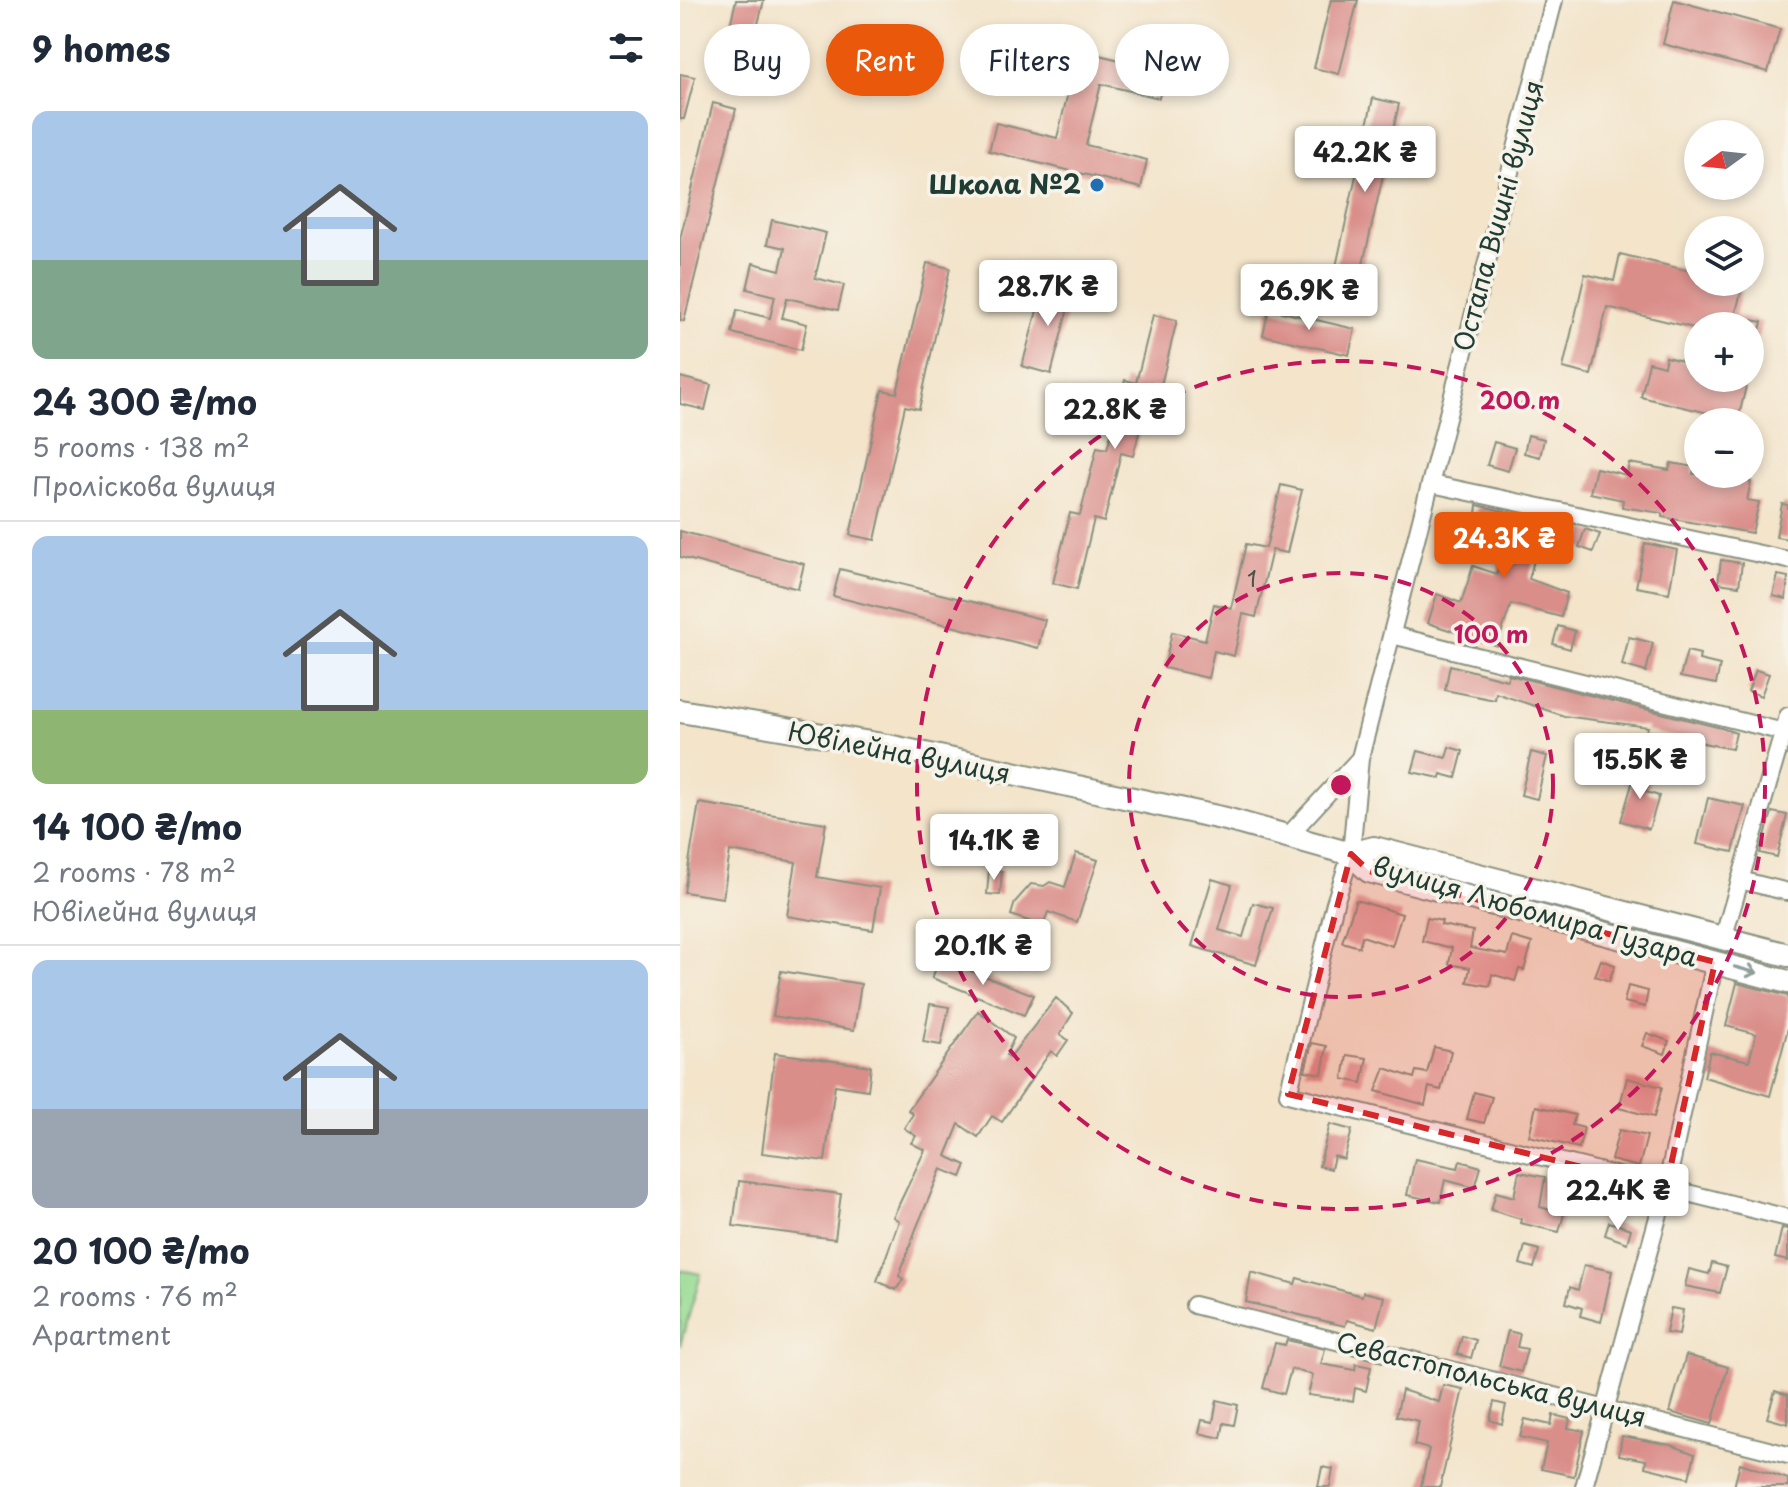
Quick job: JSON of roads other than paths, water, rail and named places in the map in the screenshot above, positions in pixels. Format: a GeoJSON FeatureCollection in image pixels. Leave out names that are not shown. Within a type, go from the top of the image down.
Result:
{"type":"FeatureCollection","features":[{"type":"Feature","properties":{"kind":"street","name":"Остапа Вишні вулиця"},"geometry":{"type":"LineString","coordinates":[[1351,854],[1360,758],[1554,0]]}},
{"type":"Feature","properties":{"kind":"street"},"geometry":{"type":"LineString","coordinates":[[1432,484],[1788,560]]}},
{"type":"Feature","properties":{"kind":"street"},"geometry":{"type":"LineString","coordinates":[[1392,635],[1787,727],[1723,939]]}},
{"type":"Feature","properties":{"kind":"street","name":"Ювілейна вулиця"},"geometry":{"type":"LineString","coordinates":[[680,711],[888,746],[1188,810],[1351,854]]}},
{"type":"Feature","properties":{"kind":"street"},"geometry":{"type":"LineString","coordinates":[[1288,836],[1360,758]]}},
{"type":"Feature","properties":{"kind":"street","name":"вулиця Любомира Гузара"},"geometry":{"type":"LineString","coordinates":[[1351,854],[1374,848],[1788,955]]}},
{"type":"Feature","properties":{"kind":"street"},"geometry":{"type":"LineString","coordinates":[[1351,854],[1335,903],[1288,1094],[1788,1218]]}},
{"type":"Feature","properties":{"kind":"street","name":"вулиця Любомира Гузара"},"geometry":{"type":"LineString","coordinates":[[1351,854],[1369,871],[1788,982]]}},
{"type":"Feature","properties":{"kind":"street"},"geometry":{"type":"LineString","coordinates":[[1740,880],[1788,892]]}},
{"type":"Feature","properties":{"kind":"street"},"geometry":{"type":"LineString","coordinates":[[1584,1487],[1666,1188],[1715,962]]}},
{"type":"Feature","properties":{"kind":"street","name":"Севастопольська вулиця"},"geometry":{"type":"LineString","coordinates":[[1194,1305],[1788,1455]]}},
{"type":"Feature","properties":{"kind":"place","name":"Школа №2"},"geometry":{"type":"Point","coordinates":[1097,185]}}]}
